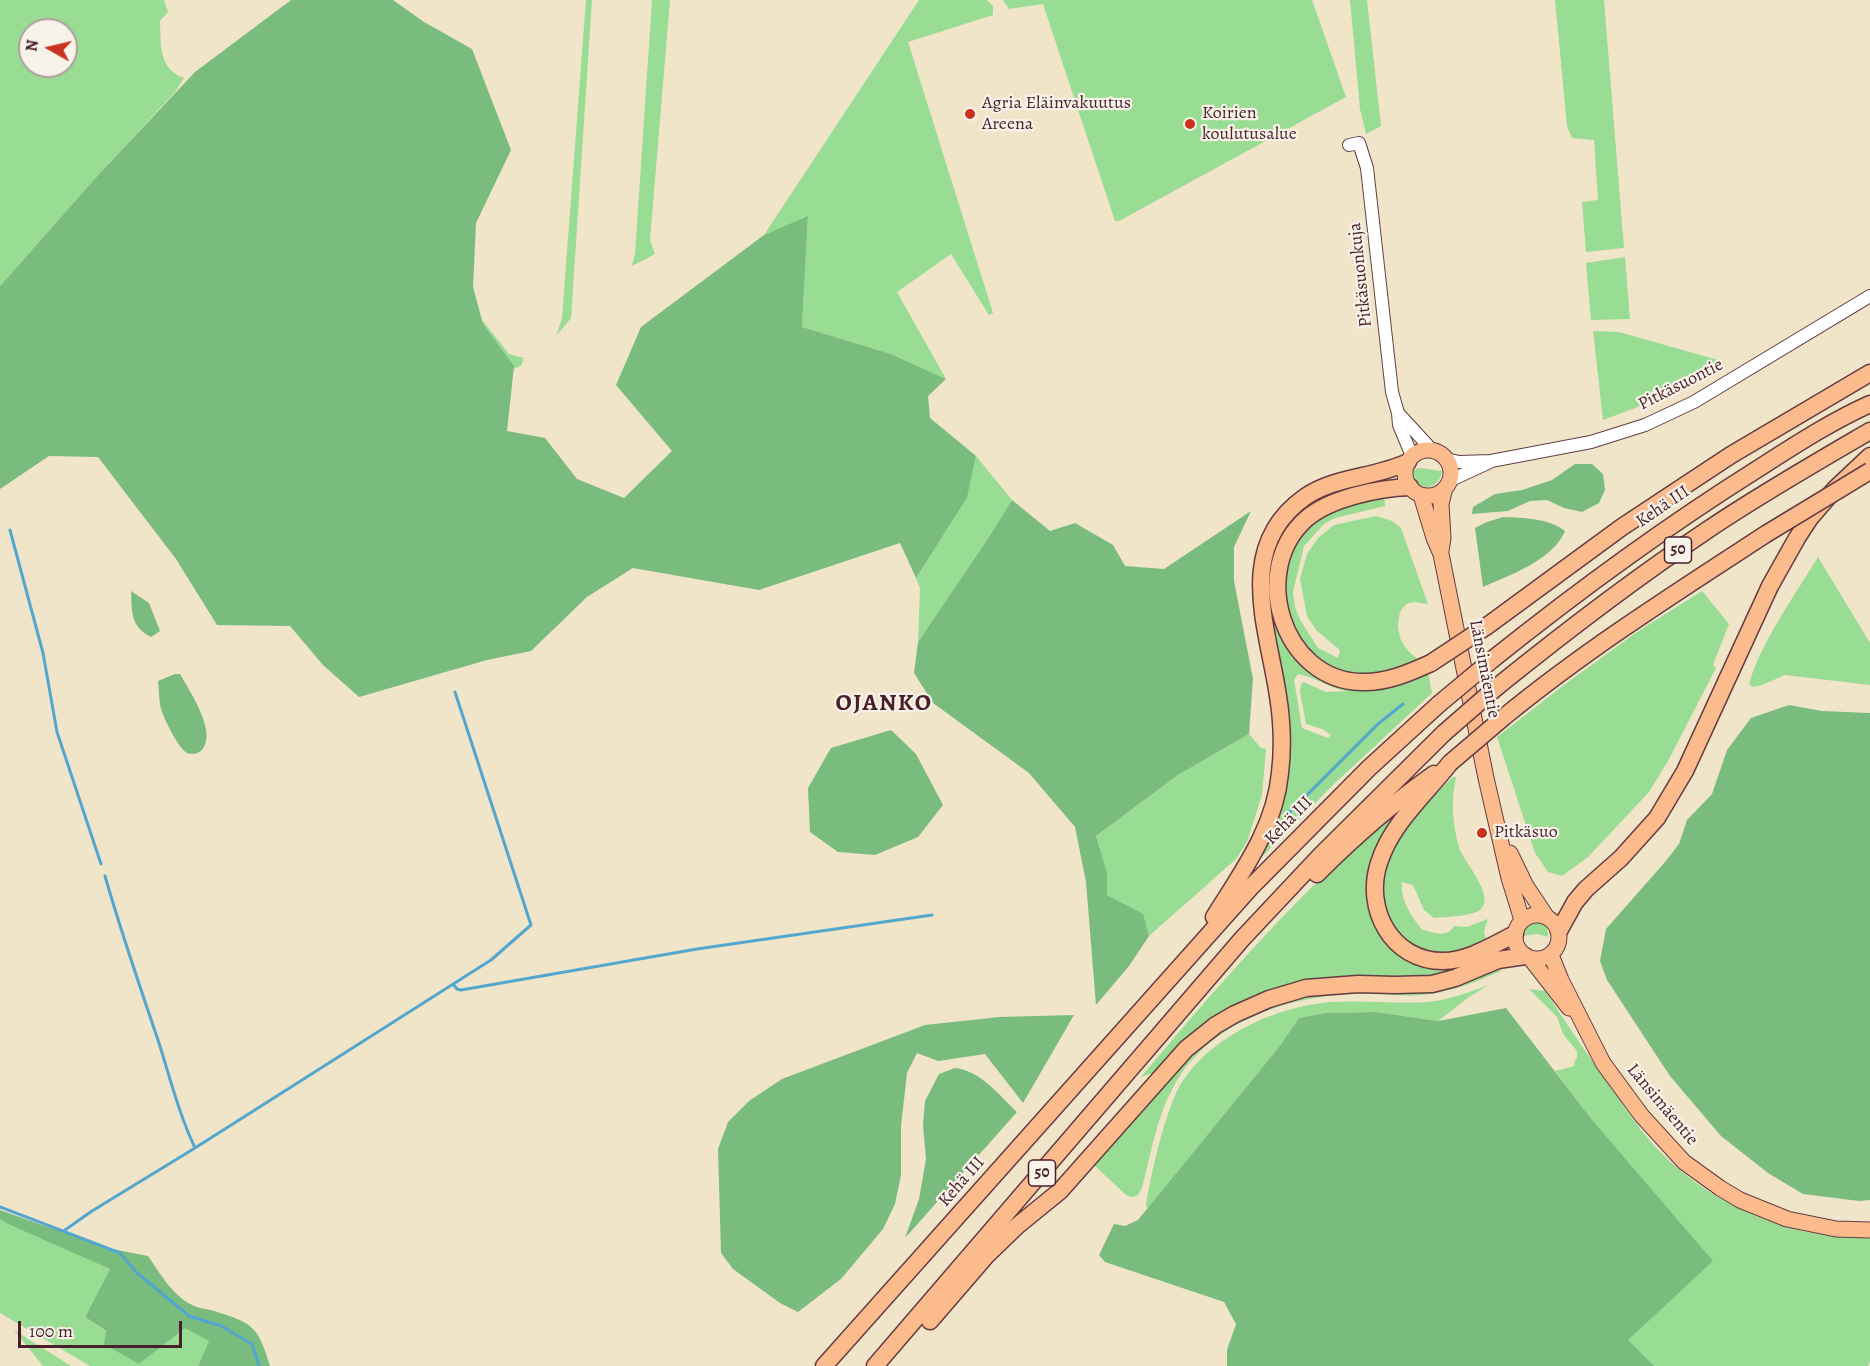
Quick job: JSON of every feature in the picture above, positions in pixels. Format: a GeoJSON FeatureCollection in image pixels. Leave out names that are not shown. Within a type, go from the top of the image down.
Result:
{"type":"FeatureCollection","features":[{"type":"Feature","properties":{"kind":"highway"},"geometry":{"type":"LineString","coordinates":[[1415,491],[1396,487],[1339,500],[1307,518],[1290,539],[1281,560],[1277,583],[1278,607],[1284,627],[1296,646],[1313,663],[1334,675],[1348,680],[1373,682],[1406,674],[1431,663],[1487,626],[1622,527],[1731,455],[1870,373]]}},
{"type":"Feature","properties":{"kind":"highway","name":"Kehä III"},"geometry":{"type":"LineString","coordinates":[[824,1366],[1252,886],[1369,768],[1439,704],[1599,576],[1662,531],[1771,460],[1868,404]]}},
{"type":"Feature","properties":{"kind":"highway","name":"50"},"geometry":{"type":"LineString","coordinates":[[875,1366],[1242,939],[1320,856],[1444,733],[1553,642],[1691,541],[1786,480],[1870,431]]}},
{"type":"Feature","properties":{"kind":"highway"},"geometry":{"type":"LineString","coordinates":[[1559,931],[1575,902],[1621,858],[1663,808],[1685,771],[1770,586],[1797,538],[1810,518],[1835,489],[1870,456]]}},
{"type":"Feature","properties":{"kind":"highway"},"geometry":{"type":"LineString","coordinates":[[1189,956],[1254,853],[1265,830],[1280,776],[1282,722],[1260,598],[1260,577],[1266,548],[1281,519],[1304,498],[1320,488],[1383,472],[1410,459]]}},
{"type":"Feature","properties":{"kind":"highway"},"geometry":{"type":"LineString","coordinates":[[1208,980],[1250,944],[1326,865],[1359,835],[1419,785],[1450,763],[1552,677],[1652,608],[1766,534],[1870,471]]}},
{"type":"Feature","properties":{"kind":"highway"},"geometry":{"type":"LineString","coordinates":[[1450,763],[1429,791],[1412,808],[1385,848],[1375,878],[1374,893],[1380,919],[1394,940],[1406,949],[1430,960],[1443,961],[1477,953],[1518,927]]}},
{"type":"Feature","properties":{"kind":"highway"},"geometry":{"type":"LineString","coordinates":[[881,1366],[916,1336],[986,1256],[1017,1226],[1060,1191],[1186,1049],[1216,1025],[1269,999],[1306,988],[1358,984],[1432,984],[1455,978],[1498,960],[1528,957]]}},
{"type":"Feature","properties":{"kind":"main road"},"geometry":{"type":"LineString","coordinates":[[1418,452],[1439,455],[1449,466],[1447,485],[1434,495],[1415,491],[1406,479],[1405,471],[1410,459],[1418,452]]}},
{"type":"Feature","properties":{"kind":"main road","name":"Länsimäentie"},"geometry":{"type":"LineString","coordinates":[[1441,554],[1443,538],[1441,504],[1447,485]]}},
{"type":"Feature","properties":{"kind":"main road","name":"Länsimäentie"},"geometry":{"type":"LineString","coordinates":[[1415,491],[1441,554],[1518,927]]}},
{"type":"Feature","properties":{"kind":"main road","name":"Länsimäentie"},"geometry":{"type":"LineString","coordinates":[[1498,826],[1526,886],[1546,916]]}},
{"type":"Feature","properties":{"kind":"main road"},"geometry":{"type":"LineString","coordinates":[[1539,914],[1546,916],[1556,924],[1559,931],[1558,945],[1551,955],[1545,958],[1528,957],[1519,950],[1515,942],[1518,927],[1528,916],[1539,914]]}},
{"type":"Feature","properties":{"kind":"main road","name":"Länsimäentie"},"geometry":{"type":"LineString","coordinates":[[1551,955],[1581,1022],[1603,1063],[1642,1116],[1684,1162],[1740,1200],[1787,1219],[1836,1229],[1870,1230]]}},
{"type":"Feature","properties":{"kind":"main road","name":"Länsimäentie"},"geometry":{"type":"LineString","coordinates":[[1528,957],[1581,1022]]}},
{"type":"Feature","properties":{"kind":"street","name":"Pitkäsuonkuja"},"geometry":{"type":"LineString","coordinates":[[1349,144],[1359,143],[1367,168],[1390,380],[1399,426],[1410,459]]}},
{"type":"Feature","properties":{"kind":"street","name":"Pitkäsuontie"},"geometry":{"type":"LineString","coordinates":[[1439,455],[1460,462],[1491,461],[1591,442],[1645,425],[1694,402],[1870,296]]}},
{"type":"Feature","properties":{"kind":"street","name":"Pitkäsuonkuja"},"geometry":{"type":"LineString","coordinates":[[1398,413],[1439,455]]}},
{"type":"Feature","properties":{"kind":"street","name":"Pitkäsuontie"},"geometry":{"type":"LineString","coordinates":[[1447,485],[1491,461]]}},
{"type":"Feature","properties":{"kind":"green space"},"geometry":{"type":"Polygon","coordinates":[[[0,0],[164,0],[168,12],[160,21],[163,55],[169,69],[184,78],[175,92],[0,286],[0,0]]]}},
{"type":"Feature","properties":{"kind":"green space"},"geometry":{"type":"Polygon","coordinates":[[[291,0],[393,0],[424,22],[472,49],[511,150],[476,223],[473,287],[483,324],[514,366],[507,431],[545,438],[577,479],[624,498],[672,451],[616,385],[641,327],[764,235],[808,216],[802,327],[891,354],[946,379],[928,396],[930,418],[976,456],[967,498],[916,578],[900,543],[759,590],[633,568],[587,597],[531,651],[487,660],[359,697],[323,665],[290,626],[217,625],[176,559],[98,457],[49,456],[0,489],[0,286],[100,173],[195,72],[291,0]]]}},
{"type":"Feature","properties":{"kind":"green space"},"geometry":{"type":"Polygon","coordinates":[[[586,0],[592,0],[571,318],[556,336],[562,318],[586,0]]]}},
{"type":"Feature","properties":{"kind":"green space"},"geometry":{"type":"Polygon","coordinates":[[[652,0],[670,0],[650,240],[655,254],[632,266],[635,254],[652,0]]]}},
{"type":"Feature","properties":{"kind":"green space"},"geometry":{"type":"Polygon","coordinates":[[[919,0],[987,0],[993,6],[993,15],[908,42],[993,313],[989,315],[951,254],[897,292],[946,379],[891,354],[802,327],[808,217],[764,235],[919,0]]]}},
{"type":"Feature","properties":{"kind":"green space","name":"Koirien koulutusalue"},"geometry":{"type":"Polygon","coordinates":[[[1003,0],[1312,0],[1346,97],[1119,221],[1115,221],[1043,4],[1009,9],[1003,0]]]}},
{"type":"Feature","properties":{"kind":"green space"},"geometry":{"type":"Polygon","coordinates":[[[1350,0],[1367,0],[1381,126],[1366,134],[1360,109],[1350,0]]]}},
{"type":"Feature","properties":{"kind":"green space"},"geometry":{"type":"Polygon","coordinates":[[[1555,0],[1604,0],[1624,248],[1586,252],[1582,202],[1598,200],[1594,140],[1572,138],[1567,126],[1555,0]]]}},
{"type":"Feature","properties":{"kind":"green space"},"geometry":{"type":"Polygon","coordinates":[[[1625,257],[1630,319],[1591,320],[1586,263],[1625,257]]]}},
{"type":"Feature","properties":{"kind":"green space"},"geometry":{"type":"Polygon","coordinates":[[[482,320],[509,354],[524,358],[521,366],[504,373],[482,330],[482,320]]]}},
{"type":"Feature","properties":{"kind":"green space"},"geometry":{"type":"Polygon","coordinates":[[[1593,331],[1619,332],[1725,362],[1683,387],[1603,420],[1593,331]]]}},
{"type":"Feature","properties":{"kind":"green space"},"geometry":{"type":"Polygon","coordinates":[[[976,456],[1012,500],[918,642],[920,588],[916,578],[967,498],[976,456]]]}},
{"type":"Feature","properties":{"kind":"green space"},"geometry":{"type":"Polygon","coordinates":[[[1575,464],[1592,464],[1603,474],[1605,490],[1599,503],[1582,512],[1564,508],[1547,500],[1530,501],[1508,511],[1472,514],[1473,507],[1495,494],[1522,490],[1552,480],[1575,464]]]}},
{"type":"Feature","properties":{"kind":"green space"},"geometry":{"type":"Polygon","coordinates":[[[1420,468],[1442,471],[1440,478],[1432,486],[1422,486],[1414,478],[1413,470],[1420,468]]]}},
{"type":"Feature","properties":{"kind":"green space"},"geometry":{"type":"Polygon","coordinates":[[[1368,480],[1369,487],[1292,526],[1278,627],[1345,683],[1428,671],[1432,693],[1334,784],[1258,861],[1288,770],[1290,736],[1289,710],[1265,596],[1277,534],[1312,497],[1368,480]],[[1298,674],[1294,680],[1302,728],[1328,738],[1331,735],[1322,729],[1306,724],[1300,692],[1301,684],[1304,682],[1326,692],[1346,691],[1298,674]]]}},
{"type":"Feature","properties":{"kind":"green space"},"geometry":{"type":"Polygon","coordinates":[[[1384,496],[1385,506],[1335,518],[1324,524],[1304,546],[1293,592],[1300,620],[1318,648],[1338,658],[1340,650],[1316,630],[1307,616],[1300,579],[1307,554],[1318,538],[1334,525],[1376,516],[1392,521],[1401,528],[1428,604],[1409,603],[1401,610],[1398,621],[1402,642],[1419,660],[1373,674],[1353,673],[1329,665],[1304,643],[1288,614],[1284,581],[1287,565],[1296,544],[1316,520],[1340,507],[1384,496]]]}},
{"type":"Feature","properties":{"kind":"green space"},"geometry":{"type":"Polygon","coordinates":[[[1012,500],[1050,531],[1075,523],[1113,545],[1125,566],[1164,569],[1251,511],[1234,547],[1234,581],[1253,679],[1249,734],[1178,775],[1096,836],[1107,872],[1107,895],[1143,914],[1149,936],[1129,966],[1096,1005],[1086,882],[1075,827],[1029,773],[933,703],[914,673],[918,642],[1012,500]]]}},
{"type":"Feature","properties":{"kind":"green space"},"geometry":{"type":"Polygon","coordinates":[[[1503,517],[1544,521],[1565,531],[1551,550],[1541,558],[1518,572],[1483,587],[1475,528],[1503,517]]]}},
{"type":"Feature","properties":{"kind":"green space"},"geometry":{"type":"Polygon","coordinates":[[[1818,557],[1870,643],[1870,685],[1785,675],[1753,687],[1749,684],[1762,652],[1779,619],[1818,557]]]}},
{"type":"Feature","properties":{"kind":"green space"},"geometry":{"type":"Polygon","coordinates":[[[131,591],[149,603],[160,631],[151,637],[144,633],[136,623],[132,612],[131,591]]]}},
{"type":"Feature","properties":{"kind":"green space"},"geometry":{"type":"Polygon","coordinates":[[[1702,591],[1729,624],[1713,665],[1716,668],[1668,761],[1649,792],[1588,857],[1562,876],[1548,872],[1535,853],[1497,737],[1637,632],[1702,591]]]}},
{"type":"Feature","properties":{"kind":"green space"},"geometry":{"type":"Polygon","coordinates":[[[180,674],[205,723],[206,743],[201,751],[196,753],[187,753],[180,746],[161,709],[158,681],[180,674]]]}},
{"type":"Feature","properties":{"kind":"green space"},"geometry":{"type":"Polygon","coordinates":[[[1789,705],[1822,711],[1870,713],[1870,1200],[1859,1201],[1803,1194],[1768,1173],[1721,1136],[1670,1076],[1607,980],[1600,961],[1606,929],[1679,844],[1687,820],[1712,794],[1727,750],[1751,718],[1789,705]]]}},
{"type":"Feature","properties":{"kind":"green space"},"geometry":{"type":"Polygon","coordinates":[[[891,730],[916,754],[943,805],[918,837],[875,855],[838,852],[810,832],[808,788],[831,748],[891,730]]]}},
{"type":"Feature","properties":{"kind":"green space"},"geometry":{"type":"Polygon","coordinates":[[[1249,734],[1261,748],[1266,749],[1262,795],[1247,842],[1236,859],[1149,936],[1142,914],[1107,895],[1107,872],[1096,836],[1178,775],[1249,734]]]}},
{"type":"Feature","properties":{"kind":"green space"},"geometry":{"type":"Polygon","coordinates":[[[1453,777],[1456,777],[1453,812],[1459,847],[1482,888],[1484,904],[1480,910],[1471,914],[1434,918],[1424,910],[1413,885],[1402,882],[1403,895],[1411,914],[1423,930],[1444,933],[1454,926],[1467,927],[1488,919],[1484,931],[1486,940],[1469,948],[1438,952],[1414,945],[1395,930],[1384,908],[1382,878],[1390,854],[1405,830],[1422,808],[1453,777]]]}},
{"type":"Feature","properties":{"kind":"green space"},"geometry":{"type":"Polygon","coordinates":[[[1398,809],[1401,813],[1371,866],[1397,950],[1493,957],[1436,977],[1299,983],[1156,1072],[1141,1077],[1219,986],[1279,921],[1324,876],[1398,809]]]}},
{"type":"Feature","properties":{"kind":"green space"},"geometry":{"type":"Polygon","coordinates":[[[1532,921],[1544,925],[1548,937],[1537,934],[1521,936],[1524,926],[1532,921]]]}},
{"type":"Feature","properties":{"kind":"green space"},"geometry":{"type":"Polygon","coordinates":[[[1499,966],[1501,971],[1443,992],[1423,995],[1325,996],[1275,1008],[1250,1018],[1207,1045],[1189,1063],[1175,1084],[1159,1122],[1142,1188],[1137,1196],[1126,1195],[1093,1164],[1184,1060],[1214,1035],[1258,1011],[1306,995],[1499,966]]]}},
{"type":"Feature","properties":{"kind":"green space"},"geometry":{"type":"Polygon","coordinates":[[[1489,985],[1438,1021],[1376,1012],[1326,1013],[1299,1018],[1279,1047],[1147,1209],[1146,1204],[1157,1150],[1174,1098],[1185,1078],[1201,1060],[1240,1030],[1263,1019],[1310,1005],[1332,1002],[1428,1002],[1451,998],[1489,985]]]}},
{"type":"Feature","properties":{"kind":"green space"},"geometry":{"type":"Polygon","coordinates":[[[1529,989],[1545,991],[1650,1141],[1695,1182],[1747,1212],[1784,1226],[1827,1235],[1870,1237],[1870,1361],[1868,1366],[1654,1366],[1628,1341],[1593,1121],[1555,1071],[1574,1066],[1577,1051],[1563,1034],[1557,1017],[1529,989]]]}},
{"type":"Feature","properties":{"kind":"green space"},"geometry":{"type":"Polygon","coordinates":[[[1506,1008],[1593,1121],[1713,1261],[1628,1340],[1654,1366],[1227,1366],[1227,1350],[1236,1324],[1224,1302],[1105,1262],[1099,1255],[1114,1224],[1125,1226],[1138,1220],[1279,1047],[1299,1018],[1326,1013],[1376,1012],[1438,1021],[1506,1008]]]}},
{"type":"Feature","properties":{"kind":"green space"},"geometry":{"type":"Polygon","coordinates":[[[1074,1015],[1023,1103],[985,1054],[938,1061],[917,1053],[907,1073],[901,1126],[901,1175],[895,1204],[883,1229],[841,1279],[798,1312],[780,1303],[733,1269],[721,1253],[718,1149],[728,1122],[749,1101],[782,1079],[925,1025],[999,1017],[1074,1015]]]}},
{"type":"Feature","properties":{"kind":"green space"},"geometry":{"type":"Polygon","coordinates":[[[955,1068],[981,1079],[1017,1112],[905,1238],[919,1199],[926,1159],[923,1125],[925,1101],[939,1074],[955,1068]]]}},
{"type":"Feature","properties":{"kind":"green space"},"geometry":{"type":"Polygon","coordinates":[[[0,1210],[107,1248],[148,1256],[167,1283],[185,1301],[194,1306],[238,1319],[252,1328],[262,1343],[270,1366],[198,1366],[209,1341],[185,1328],[139,1364],[104,1344],[106,1331],[85,1317],[110,1269],[6,1223],[0,1219],[0,1210]]]}},
{"type":"Feature","properties":{"kind":"green space"},"geometry":{"type":"Polygon","coordinates":[[[0,1219],[110,1269],[85,1317],[106,1332],[139,1364],[185,1327],[209,1341],[198,1366],[90,1366],[0,1313],[0,1219]]]}},
{"type":"Feature","properties":{"kind":"green space"},"geometry":{"type":"Polygon","coordinates":[[[14,1330],[71,1366],[43,1366],[14,1330]]]}},
{"type":"Feature","properties":{"kind":"waterway"},"geometry":{"type":"LineString","coordinates":[[10,530],[43,653],[57,732],[101,864]]}},
{"type":"Feature","properties":{"kind":"waterway"},"geometry":{"type":"LineString","coordinates":[[195,1148],[491,960],[531,925],[455,692]]}},
{"type":"Feature","properties":{"kind":"waterway"},"geometry":{"type":"LineString","coordinates":[[1289,813],[1378,724],[1403,704]]}},
{"type":"Feature","properties":{"kind":"waterway"},"geometry":{"type":"LineString","coordinates":[[65,1230],[195,1148],[179,1109],[105,876]]}},
{"type":"Feature","properties":{"kind":"waterway"},"geometry":{"type":"LineString","coordinates":[[453,984],[461,990],[697,949],[932,915]]}},
{"type":"Feature","properties":{"kind":"waterway"},"geometry":{"type":"LineString","coordinates":[[0,1207],[120,1253],[136,1272],[189,1316],[221,1326],[252,1344],[259,1366]]}},
{"type":"Feature","properties":{"kind":"place","name":"Agria Eläinvakuutus Areena"},"geometry":{"type":"Point","coordinates":[970,114]}},
{"type":"Feature","properties":{"kind":"place","name":"Koirien koulutusalue"},"geometry":{"type":"Point","coordinates":[1190,124]}},
{"type":"Feature","properties":{"kind":"place","name":"Pitkäsuo"},"geometry":{"type":"Point","coordinates":[1482,833]}},
{"type":"Feature","properties":{"kind":"district","name":"OJANKO"},"geometry":{"type":"Point","coordinates":[884,704]}}]}
